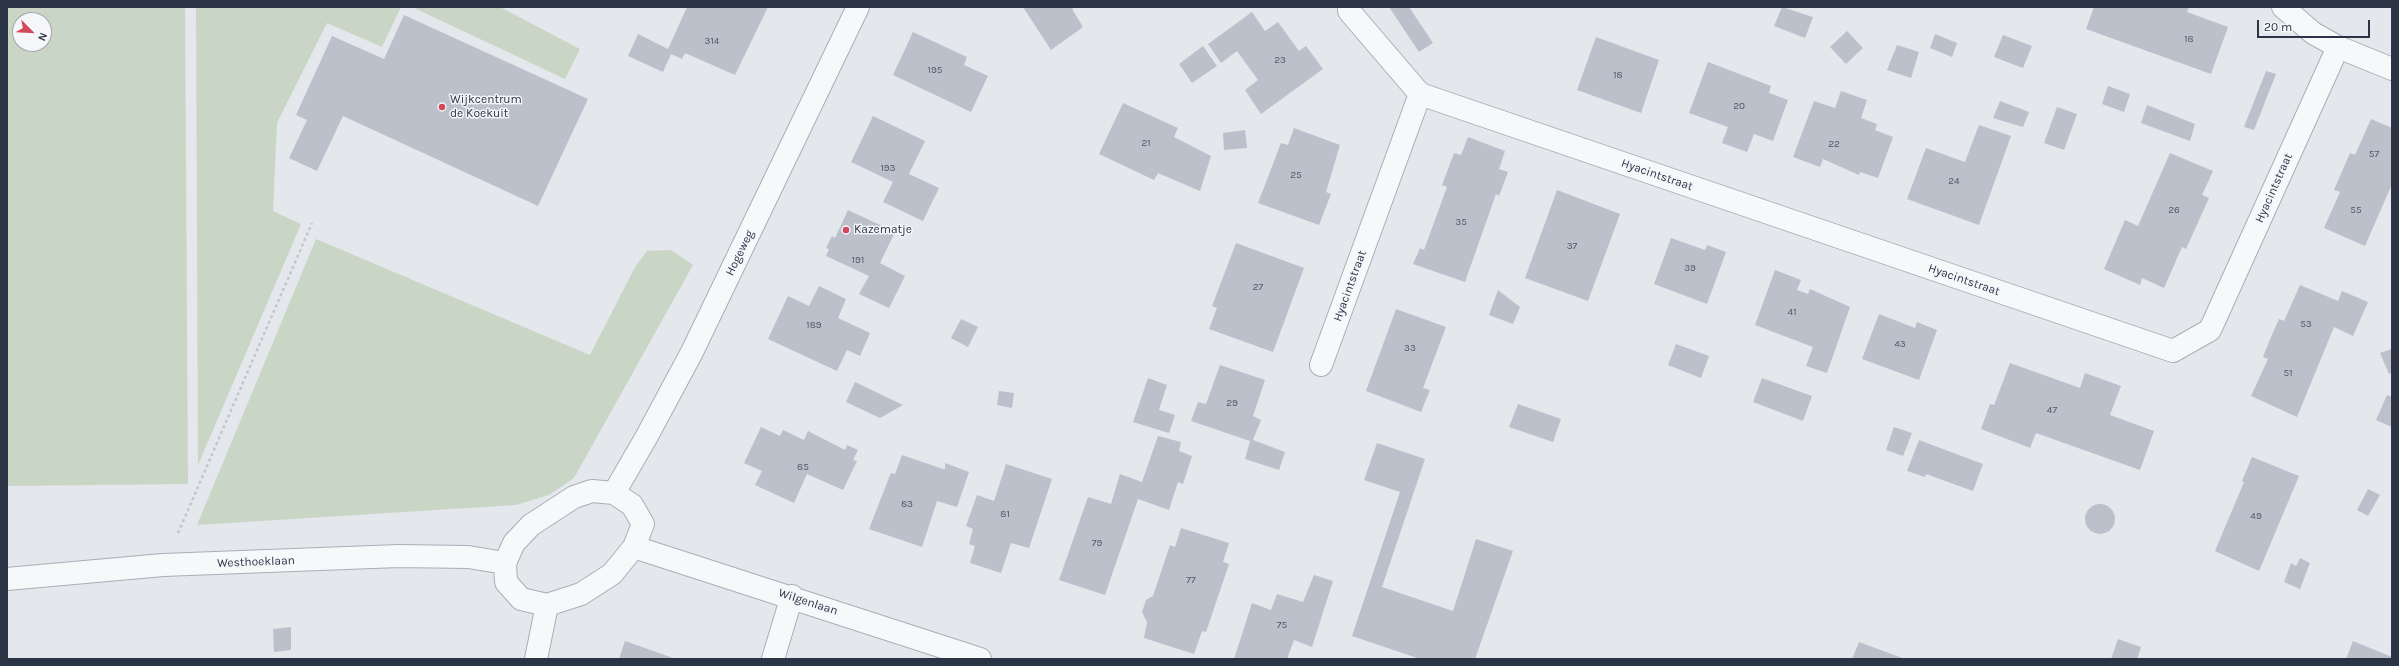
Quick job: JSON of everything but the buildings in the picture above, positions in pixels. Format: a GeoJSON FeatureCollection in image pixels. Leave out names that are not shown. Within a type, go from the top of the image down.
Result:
{"type":"FeatureCollection","features":[{"type":"Feature","properties":{"kind":"street","name":"Hogeweg"},"geometry":{"type":"LineString","coordinates":[[614,493],[647,436],[692,352],[858,7]]}},
{"type":"Feature","properties":{"kind":"street"},"geometry":{"type":"LineString","coordinates":[[1349,7],[1349,11],[1420,94]]}},
{"type":"Feature","properties":{"kind":"street"},"geometry":{"type":"LineString","coordinates":[[2283,7],[2313,32],[2338,47],[2392,69]]}},
{"type":"Feature","properties":{"kind":"street","name":"Hyacintstraat"},"geometry":{"type":"LineString","coordinates":[[1321,365],[1420,94],[2173,351],[2210,330],[2338,47]]}},
{"type":"Feature","properties":{"kind":"street"},"geometry":{"type":"LineString","coordinates":[[592,491],[614,493],[632,505],[642,524],[634,547],[612,574],[581,594],[547,605],[521,599],[506,582],[505,562],[514,543],[532,525],[574,497],[592,491]]}},
{"type":"Feature","properties":{"kind":"street","name":"Wilgenlaan"},"geometry":{"type":"LineString","coordinates":[[634,547],[792,596],[973,658]]}},
{"type":"Feature","properties":{"kind":"street","name":"Westhoeklaan"},"geometry":{"type":"LineString","coordinates":[[7,579],[163,565],[399,556],[468,557],[505,562]]}},
{"type":"Feature","properties":{"kind":"street"},"geometry":{"type":"LineString","coordinates":[[773,659],[792,596]]}},
{"type":"Feature","properties":{"kind":"street"},"geometry":{"type":"LineString","coordinates":[[536,659],[547,605]]}},
{"type":"Feature","properties":{"kind":"path"},"geometry":{"type":"LineString","coordinates":[[163,565],[312,223]]}},
{"type":"Feature","properties":{"kind":"green space"},"geometry":{"type":"Polygon","coordinates":[[[7,7],[185,7],[188,484],[7,486],[7,7]]]}},
{"type":"Feature","properties":{"kind":"green space"},"geometry":{"type":"Polygon","coordinates":[[[196,7],[401,7],[382,47],[327,23],[277,123],[273,211],[301,224],[198,465],[196,7]]]}},
{"type":"Feature","properties":{"kind":"green space"},"geometry":{"type":"Polygon","coordinates":[[[412,7],[500,7],[580,49],[565,79],[412,7]]]}},
{"type":"Feature","properties":{"kind":"green space"},"geometry":{"type":"Polygon","coordinates":[[[316,239],[590,355],[635,267],[647,251],[671,250],[693,265],[574,478],[549,495],[516,505],[197,525],[316,239]]]}},
{"type":"Feature","properties":{"kind":"place","name":"Wijkcentrum de Koekuit"},"geometry":{"type":"Point","coordinates":[442,107]}},
{"type":"Feature","properties":{"kind":"place","name":"Kazematje"},"geometry":{"type":"Point","coordinates":[846,230]}}]}
